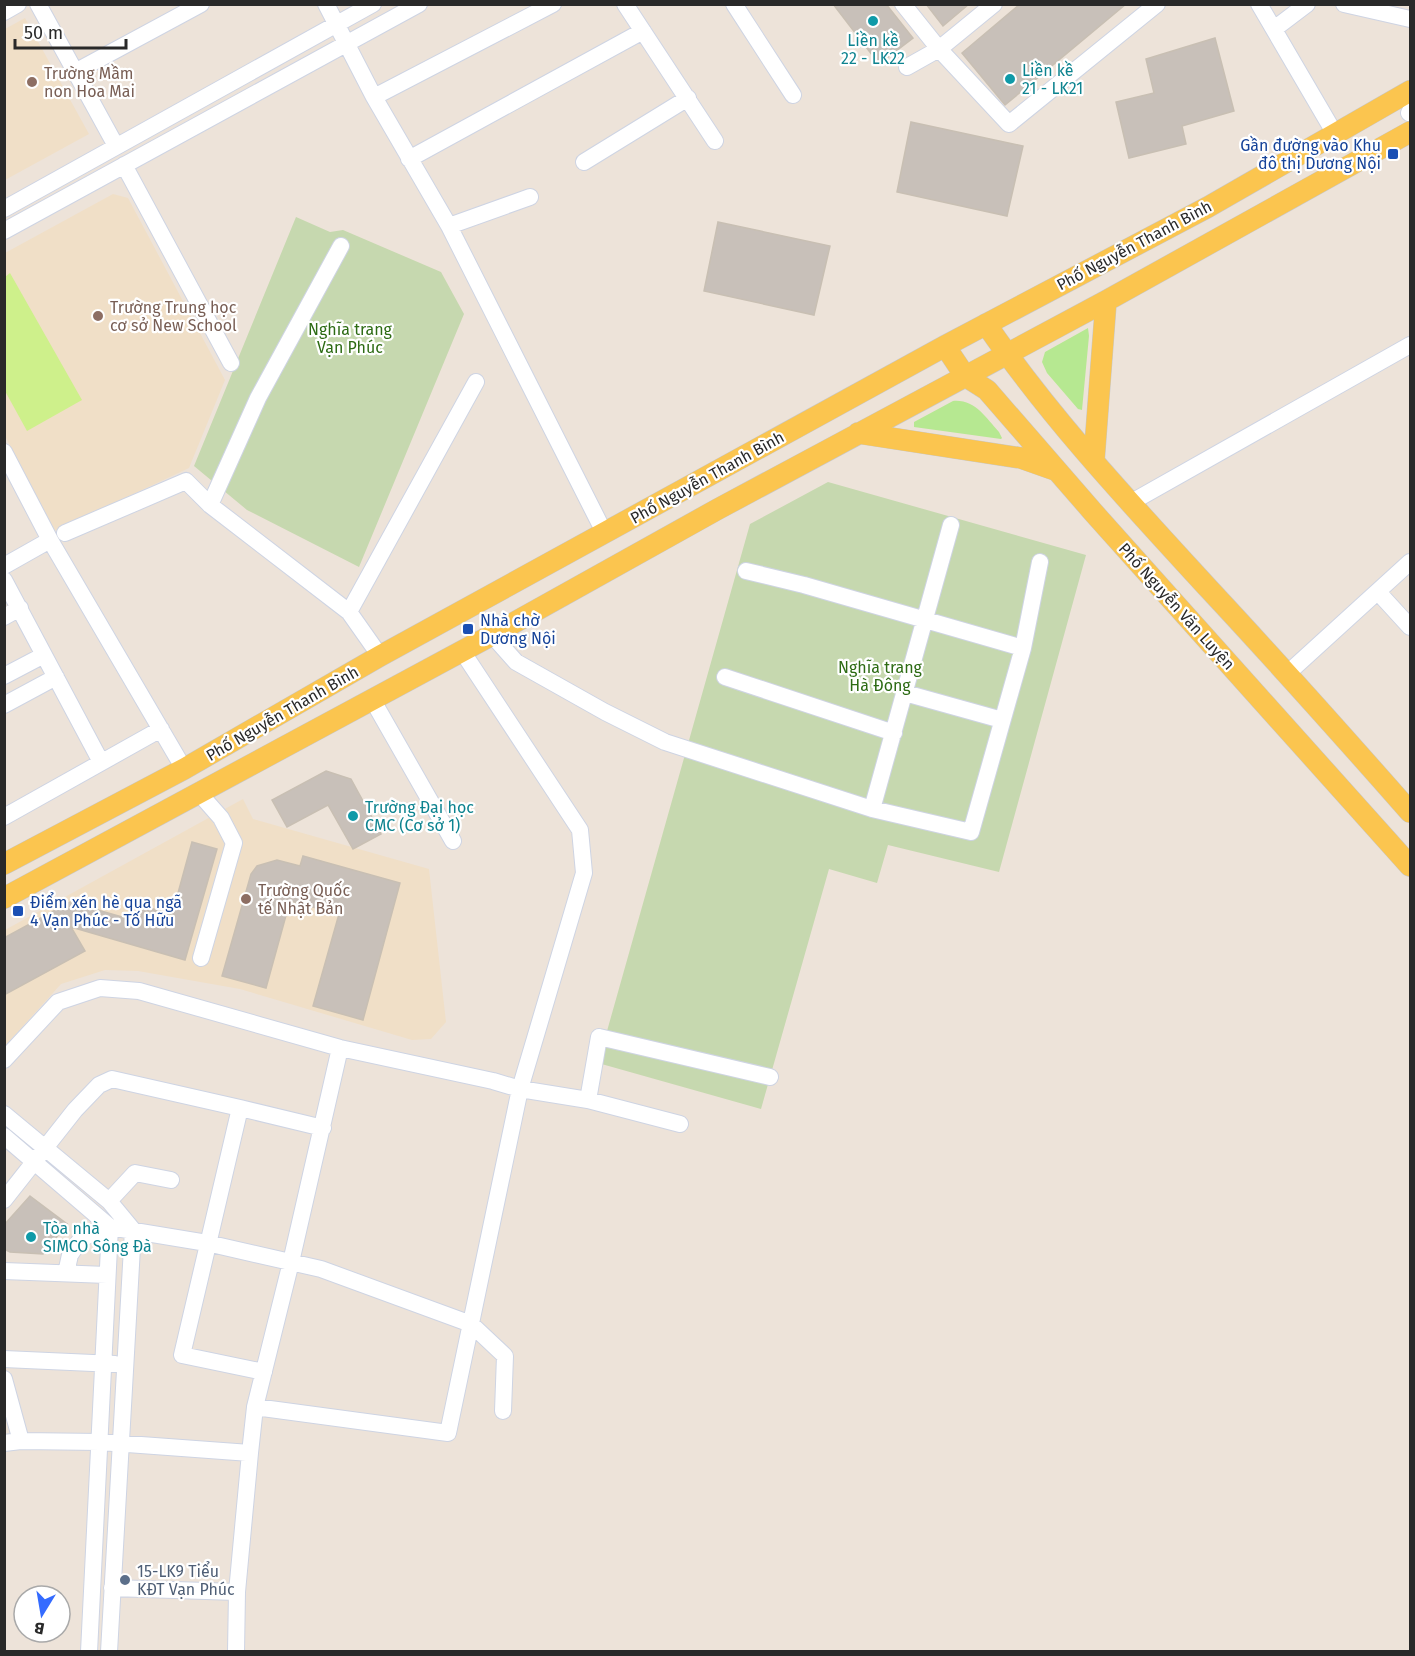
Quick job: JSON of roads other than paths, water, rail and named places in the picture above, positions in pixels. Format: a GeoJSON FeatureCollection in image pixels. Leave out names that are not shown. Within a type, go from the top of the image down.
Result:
{"type":"FeatureCollection","features":[{"type":"Feature","properties":{"kind":"main road","name":"Phố Nguyễn Thanh Bình"},"geometry":{"type":"LineString","coordinates":[[4,864],[184,769],[380,656],[945,346],[1208,207],[1410,91]]}},
{"type":"Feature","properties":{"kind":"main road","name":"Phố Nguyễn Thanh Bình"},"geometry":{"type":"LineString","coordinates":[[4,898],[492,636],[858,433],[1106,301],[1410,119]]}},
{"type":"Feature","properties":{"kind":"main road"},"geometry":{"type":"LineString","coordinates":[[1094,460],[1106,301]]}},
{"type":"Feature","properties":{"kind":"main road"},"geometry":{"type":"LineString","coordinates":[[986,324],[1007,354],[1130,503],[1288,673],[1410,812]]}},
{"type":"Feature","properties":{"kind":"main road","name":"Phố Nguyễn Văn Luyện"},"geometry":{"type":"LineString","coordinates":[[945,346],[965,376],[987,390],[1410,866]]}},
{"type":"Feature","properties":{"kind":"main road"},"geometry":{"type":"LineString","coordinates":[[858,433],[1021,458],[1057,470]]}},
{"type":"Feature","properties":{"kind":"street"},"geometry":{"type":"LineString","coordinates":[[4,12],[18,4]]}},
{"type":"Feature","properties":{"kind":"street"},"geometry":{"type":"LineString","coordinates":[[38,4],[116,146]]}},
{"type":"Feature","properties":{"kind":"street"},"geometry":{"type":"LineString","coordinates":[[75,72],[201,4]]}},
{"type":"Feature","properties":{"kind":"street"},"geometry":{"type":"LineString","coordinates":[[326,4],[374,97],[449,226],[604,534]]}},
{"type":"Feature","properties":{"kind":"street"},"geometry":{"type":"LineString","coordinates":[[4,209],[373,4]]}},
{"type":"Feature","properties":{"kind":"street"},"geometry":{"type":"LineString","coordinates":[[4,231],[419,4]]}},
{"type":"Feature","properties":{"kind":"street"},"geometry":{"type":"LineString","coordinates":[[374,97],[553,4]]}},
{"type":"Feature","properties":{"kind":"street"},"geometry":{"type":"LineString","coordinates":[[625,4],[716,141]]}},
{"type":"Feature","properties":{"kind":"street"},"geometry":{"type":"LineString","coordinates":[[734,4],[793,95]]}},
{"type":"Feature","properties":{"kind":"street"},"geometry":{"type":"LineString","coordinates":[[903,4],[939,49],[1009,124],[1157,4]]}},
{"type":"Feature","properties":{"kind":"street"},"geometry":{"type":"LineString","coordinates":[[907,67],[939,49],[994,4]]}},
{"type":"Feature","properties":{"kind":"street"},"geometry":{"type":"LineString","coordinates":[[1259,4],[1335,134]]}},
{"type":"Feature","properties":{"kind":"street"},"geometry":{"type":"LineString","coordinates":[[1274,29],[1307,4]]}},
{"type":"Feature","properties":{"kind":"street"},"geometry":{"type":"LineString","coordinates":[[1344,4],[1410,19]]}},
{"type":"Feature","properties":{"kind":"street"},"geometry":{"type":"LineString","coordinates":[[409,159],[643,31]]}},
{"type":"Feature","properties":{"kind":"street"},"geometry":{"type":"LineString","coordinates":[[584,162],[688,98]]}},
{"type":"Feature","properties":{"kind":"street"},"geometry":{"type":"LineString","coordinates":[[124,165],[231,363]]}},
{"type":"Feature","properties":{"kind":"street"},"geometry":{"type":"LineString","coordinates":[[449,226],[530,197]]}},
{"type":"Feature","properties":{"kind":"street"},"geometry":{"type":"LineString","coordinates":[[210,505],[258,398],[341,246]]}},
{"type":"Feature","properties":{"kind":"street"},"geometry":{"type":"LineString","coordinates":[[1130,503],[1410,345]]}},
{"type":"Feature","properties":{"kind":"street"},"geometry":{"type":"LineString","coordinates":[[349,612],[476,382]]}},
{"type":"Feature","properties":{"kind":"street"},"geometry":{"type":"LineString","coordinates":[[4,452],[10,477],[58,536],[184,769]]}},
{"type":"Feature","properties":{"kind":"street"},"geometry":{"type":"LineString","coordinates":[[4,566],[58,536],[186,481],[210,505],[349,612],[380,656]]}},
{"type":"Feature","properties":{"kind":"street"},"geometry":{"type":"LineString","coordinates":[[872,810],[951,525]]}},
{"type":"Feature","properties":{"kind":"street"},"geometry":{"type":"LineString","coordinates":[[492,636],[516,662],[605,712],[665,742],[872,810],[971,832],[1023,648],[1040,562]]}},
{"type":"Feature","properties":{"kind":"street"},"geometry":{"type":"LineString","coordinates":[[1288,673],[1410,562]]}},
{"type":"Feature","properties":{"kind":"street"},"geometry":{"type":"LineString","coordinates":[[746,571],[804,585],[1023,648]]}},
{"type":"Feature","properties":{"kind":"street"},"geometry":{"type":"LineString","coordinates":[[4,580],[101,762]]}},
{"type":"Feature","properties":{"kind":"street"},"geometry":{"type":"LineString","coordinates":[[1378,592],[1410,627]]}},
{"type":"Feature","properties":{"kind":"street"},"geometry":{"type":"LineString","coordinates":[[4,617],[20,608]]}},
{"type":"Feature","properties":{"kind":"street"},"geometry":{"type":"LineString","coordinates":[[255,1407],[448,1433],[520,1089],[584,873],[580,830],[462,651]]}},
{"type":"Feature","properties":{"kind":"street"},"geometry":{"type":"LineString","coordinates":[[4,676],[44,655]]}},
{"type":"Feature","properties":{"kind":"street"},"geometry":{"type":"LineString","coordinates":[[4,705],[56,677]]}},
{"type":"Feature","properties":{"kind":"street"},"geometry":{"type":"LineString","coordinates":[[725,677],[894,733]]}},
{"type":"Feature","properties":{"kind":"street"},"geometry":{"type":"LineString","coordinates":[[905,693],[1002,720]]}},
{"type":"Feature","properties":{"kind":"street"},"geometry":{"type":"LineString","coordinates":[[372,699],[453,841]]}},
{"type":"Feature","properties":{"kind":"street"},"geometry":{"type":"LineString","coordinates":[[4,817],[161,729]]}},
{"type":"Feature","properties":{"kind":"street"},"geometry":{"type":"LineString","coordinates":[[199,793],[221,818],[234,843],[201,958]]}},
{"type":"Feature","properties":{"kind":"street"},"geometry":{"type":"LineString","coordinates":[[4,1060],[58,1002],[100,988],[140,991],[340,1048],[493,1081],[520,1089],[588,1100],[680,1124]]}},
{"type":"Feature","properties":{"kind":"street"},"geometry":{"type":"LineString","coordinates":[[588,1100],[599,1037],[770,1077]]}},
{"type":"Feature","properties":{"kind":"street"},"geometry":{"type":"LineString","coordinates":[[236,1652],[237,1593],[255,1407],[323,1128],[340,1048]]}},
{"type":"Feature","properties":{"kind":"street"},"geometry":{"type":"LineString","coordinates":[[4,1200],[75,1110],[99,1085],[112,1079],[323,1128]]}},
{"type":"Feature","properties":{"kind":"street"},"geometry":{"type":"LineString","coordinates":[[240,1108],[182,1355],[264,1372]]}},
{"type":"Feature","properties":{"kind":"street"},"geometry":{"type":"LineString","coordinates":[[4,1114],[109,1201],[133,1230],[109,1652]]}},
{"type":"Feature","properties":{"kind":"street"},"geometry":{"type":"LineString","coordinates":[[4,1136],[110,1227]]}},
{"type":"Feature","properties":{"kind":"street"},"geometry":{"type":"LineString","coordinates":[[109,1201],[135,1173],[171,1180]]}},
{"type":"Feature","properties":{"kind":"street"},"geometry":{"type":"LineString","coordinates":[[66,1274],[70,1255],[80,1240],[110,1227],[207,1243],[321,1269],[471,1324],[505,1356],[503,1411]]}},
{"type":"Feature","properties":{"kind":"street"},"geometry":{"type":"LineString","coordinates":[[89,1652],[110,1227]]}},
{"type":"Feature","properties":{"kind":"street"},"geometry":{"type":"LineString","coordinates":[[4,1271],[107,1275]]}},
{"type":"Feature","properties":{"kind":"street"},"geometry":{"type":"LineString","coordinates":[[4,1359],[124,1364]]}},
{"type":"Feature","properties":{"kind":"street"},"geometry":{"type":"LineString","coordinates":[[4,1379],[13,1442],[120,1443],[250,1453]]}},
{"type":"Feature","properties":{"kind":"street"},"geometry":{"type":"LineString","coordinates":[[112,1588],[237,1593]]}},
{"type":"Feature","properties":{"kind":"place","name":"Liền kề 22 - LK22"},"geometry":{"type":"Point","coordinates":[873,21]}},
{"type":"Feature","properties":{"kind":"place","name":"Liền kề 21 - LK21"},"geometry":{"type":"Point","coordinates":[1010,79]}},
{"type":"Feature","properties":{"kind":"place","name":"Trường Mầm non Hoa Mai"},"geometry":{"type":"Point","coordinates":[32,82]}},
{"type":"Feature","properties":{"kind":"place","name":"Gần đường vào Khu đô thị Dương Nội"},"geometry":{"type":"Point","coordinates":[1393,154]}},
{"type":"Feature","properties":{"kind":"place","name":"Trường Trung học cơ sở New School"},"geometry":{"type":"Point","coordinates":[98,316]}},
{"type":"Feature","properties":{"kind":"place","name":"Nhà chờ Dương Nội"},"geometry":{"type":"Point","coordinates":[468,629]}},
{"type":"Feature","properties":{"kind":"place","name":"Trường Đại học CMC (Cơ sở 1)"},"geometry":{"type":"Point","coordinates":[353,816]}},
{"type":"Feature","properties":{"kind":"place","name":"Trường Quốc tế Nhật Bản"},"geometry":{"type":"Point","coordinates":[246,899]}},
{"type":"Feature","properties":{"kind":"place","name":"Điểm xén hè qua ngã 4 Vạn Phúc - Tố Hữu"},"geometry":{"type":"Point","coordinates":[18,911]}},
{"type":"Feature","properties":{"kind":"place","name":"Tòa nhà SIMCO Sông Đà"},"geometry":{"type":"Point","coordinates":[31,1237]}},
{"type":"Feature","properties":{"kind":"place","name":"15-LK9 Tiểu KĐT Vạn Phúc"},"geometry":{"type":"Point","coordinates":[125,1580]}},
{"type":"Feature","properties":{"kind":"park label","name":"Nghĩa trang Vạn Phúc"},"geometry":{"type":"Point","coordinates":[350,338]}},
{"type":"Feature","properties":{"kind":"park label","name":"Nghĩa trang Hà Đông"},"geometry":{"type":"Point","coordinates":[880,676]}}]}
